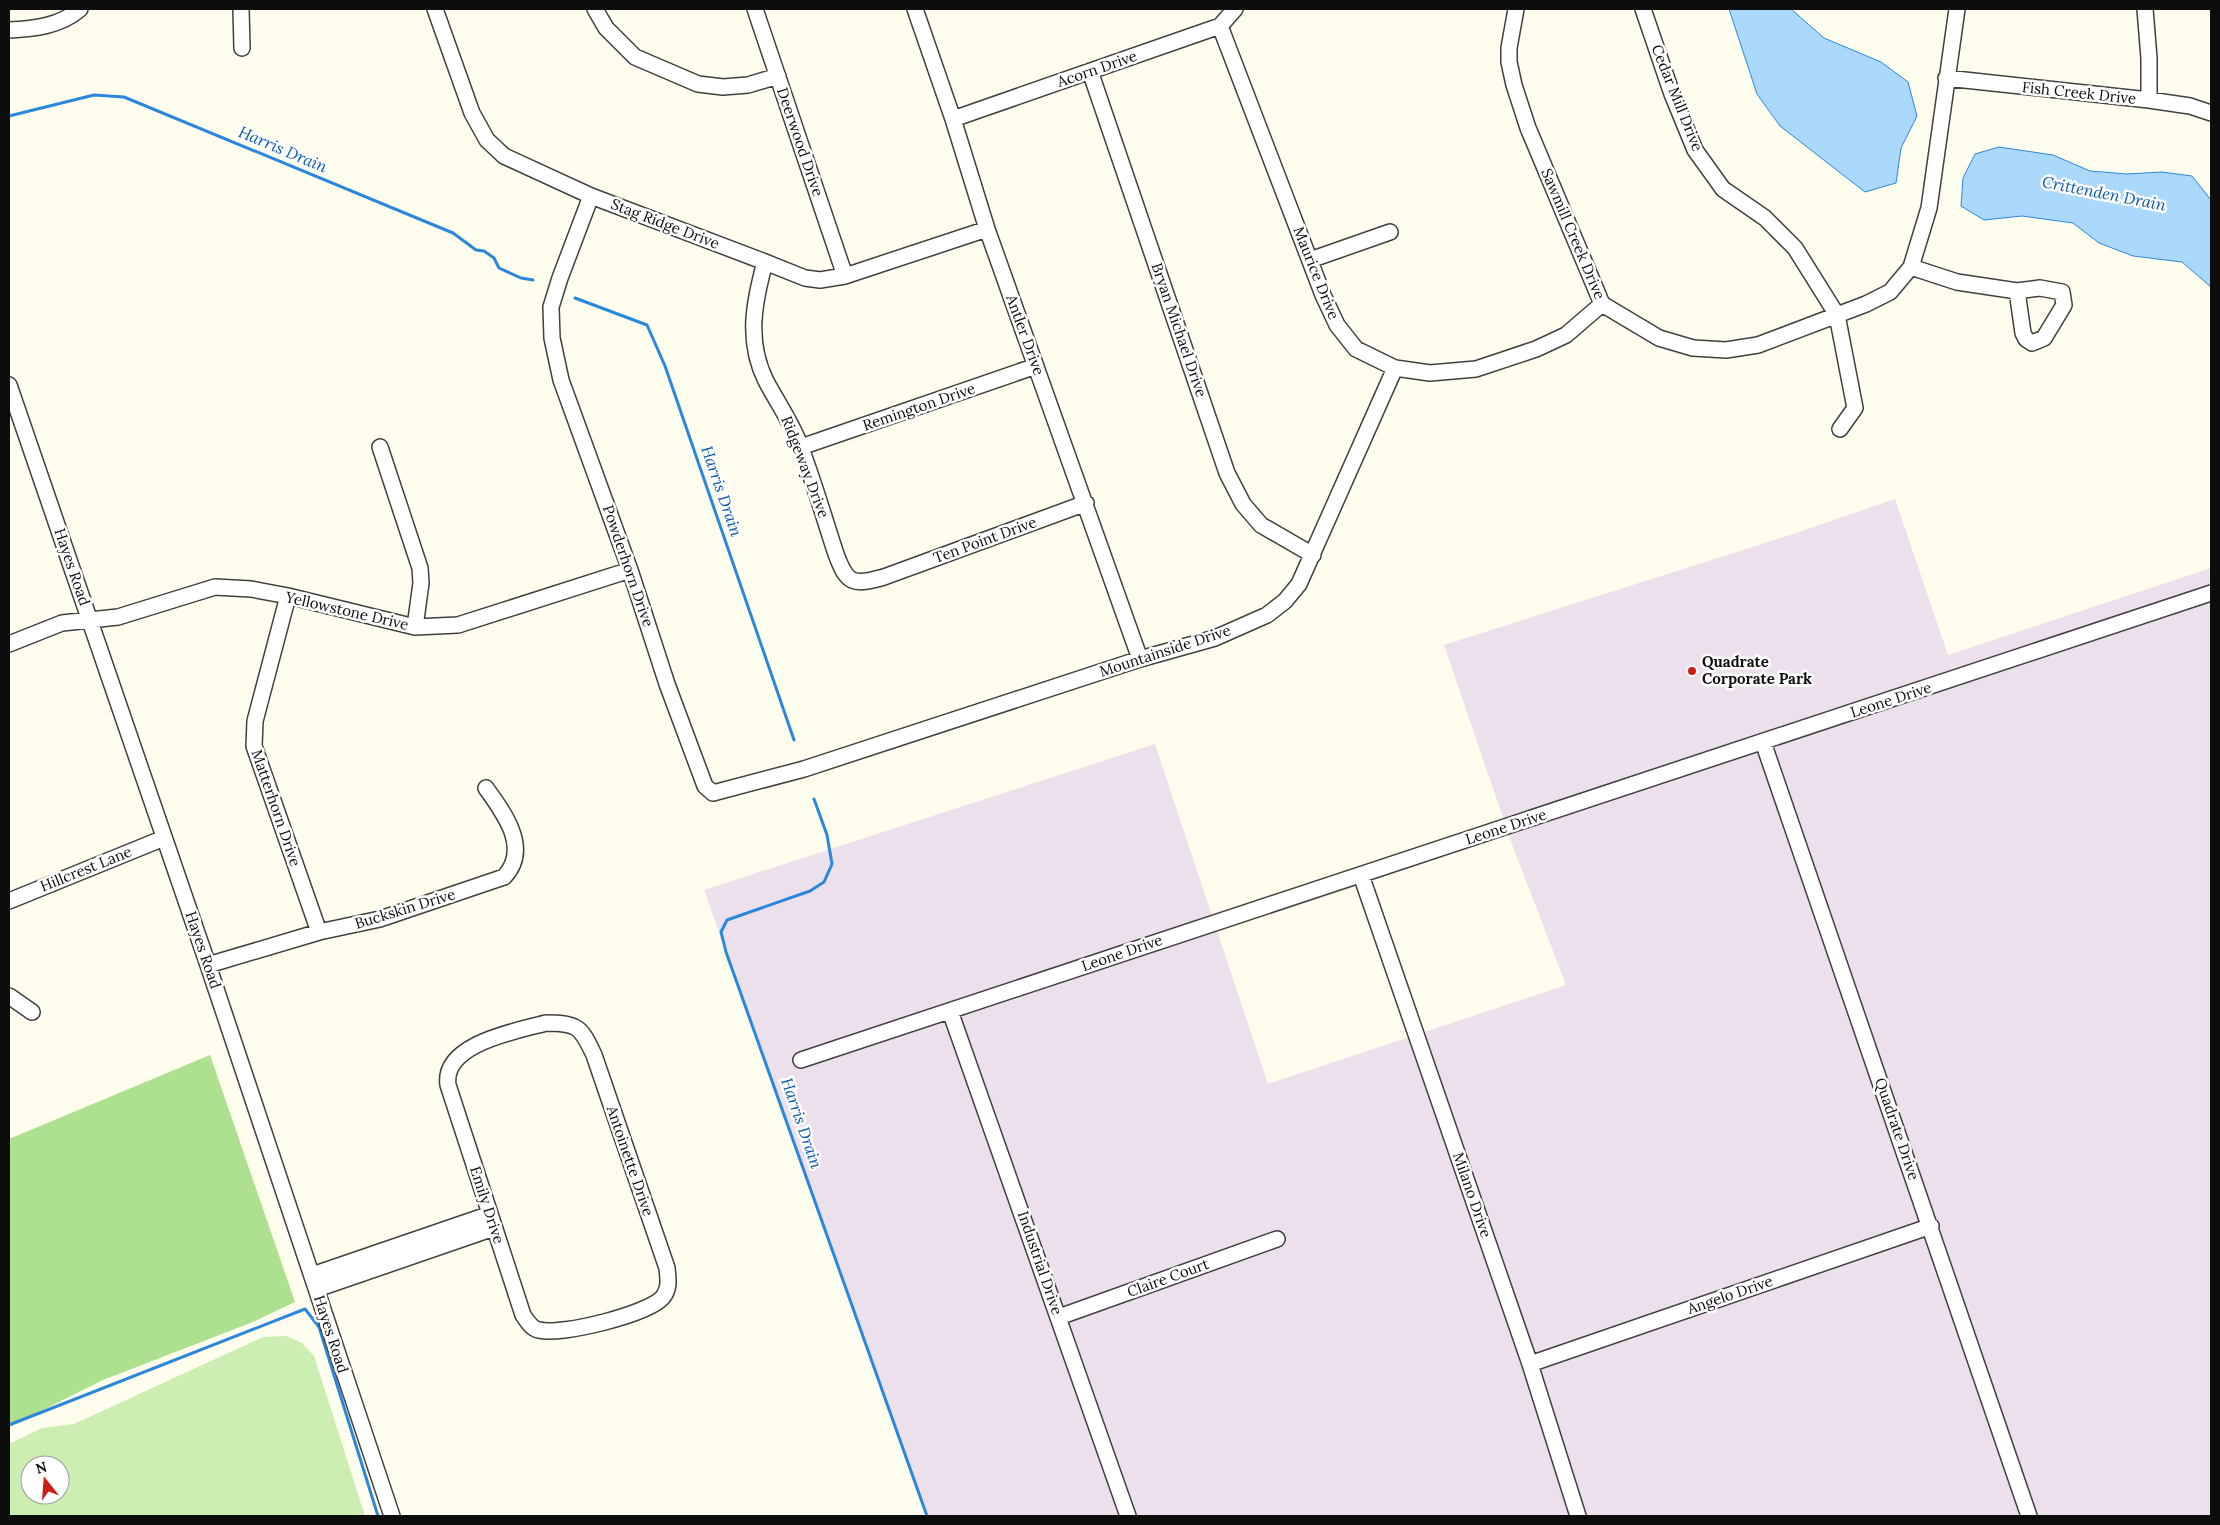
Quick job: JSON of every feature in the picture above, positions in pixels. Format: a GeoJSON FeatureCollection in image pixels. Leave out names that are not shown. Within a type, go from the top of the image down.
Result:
{"type":"FeatureCollection","features":[{"type":"Feature","properties":{"kind":"street"},"geometry":{"type":"LineString","coordinates":[[9,30],[31,29],[51,25],[80,9]]}},
{"type":"Feature","properties":{"kind":"street"},"geometry":{"type":"LineString","coordinates":[[241,9],[242,48]]}},
{"type":"Feature","properties":{"kind":"street","name":"Stag Ridge Drive"},"geometry":{"type":"LineString","coordinates":[[435,9],[472,114],[487,140],[504,156],[591,196],[805,278],[820,280],[845,276],[987,229]]}},
{"type":"Feature","properties":{"kind":"street"},"geometry":{"type":"LineString","coordinates":[[595,9],[606,28],[635,57],[698,84],[723,87],[748,86],[778,76]]}},
{"type":"Feature","properties":{"kind":"street","name":"Deerwood Drive"},"geometry":{"type":"LineString","coordinates":[[755,9],[845,276]]}},
{"type":"Feature","properties":{"kind":"street","name":"Antler Drive"},"geometry":{"type":"LineString","coordinates":[[915,9],[953,119],[987,229],[1140,659]]}},
{"type":"Feature","properties":{"kind":"street","name":"Acorn Drive"},"geometry":{"type":"LineString","coordinates":[[953,119],[1220,26],[1235,9]]}},
{"type":"Feature","properties":{"kind":"street","name":"Sawmill Creek Drive"},"geometry":{"type":"LineString","coordinates":[[1516,9],[1508,48],[1508,62],[1514,85],[1528,128],[1602,304],[1659,338],[1694,348],[1726,350],[1758,344],[1866,304],[1890,292],[1911,267]]}},
{"type":"Feature","properties":{"kind":"street","name":"Cedar Mill Drive"},"geometry":{"type":"LineString","coordinates":[[1643,9],[1672,94],[1695,150],[1723,188],[1765,218],[1795,248],[1837,315]]}},
{"type":"Feature","properties":{"kind":"street"},"geometry":{"type":"LineString","coordinates":[[1957,9],[1929,208],[1911,267],[1957,282],[2017,291]]}},
{"type":"Feature","properties":{"kind":"street"},"geometry":{"type":"LineString","coordinates":[[2145,9],[2149,58],[2149,100]]}},
{"type":"Feature","properties":{"kind":"street","name":"Maurice Drive"},"geometry":{"type":"LineString","coordinates":[[1220,26],[1337,325],[1356,349],[1395,368],[1430,373],[1476,369],[1536,349],[1566,335],[1602,304]]}},
{"type":"Feature","properties":{"kind":"street","name":"Bryan Michael Drive"},"geometry":{"type":"LineString","coordinates":[[1090,71],[1227,473],[1243,504],[1260,525],[1313,556]]}},
{"type":"Feature","properties":{"kind":"street","name":"Fish Creek Drive"},"geometry":{"type":"LineString","coordinates":[[1946,78],[2149,100],[2190,106],[2211,113]]}},
{"type":"Feature","properties":{"kind":"street","name":"Powderhorn Drive"},"geometry":{"type":"LineString","coordinates":[[591,196],[551,307],[552,338],[561,380],[630,570],[677,712],[705,786],[713,793],[853,754]]}},
{"type":"Feature","properties":{"kind":"street"},"geometry":{"type":"LineString","coordinates":[[1310,260],[1390,232]]}},
{"type":"Feature","properties":{"kind":"street","name":"Ridgeway Drive"},"geometry":{"type":"LineString","coordinates":[[765,262],[754,304],[753,337],[755,354],[765,378],[790,422],[801,447],[842,571],[849,579],[863,583],[884,577]]}},
{"type":"Feature","properties":{"kind":"street"},"geometry":{"type":"LineString","coordinates":[[1837,315],[1855,408],[1840,429]]}},
{"type":"Feature","properties":{"kind":"street","name":"Remington Drive"},"geometry":{"type":"LineString","coordinates":[[801,447],[1036,366]]}},
{"type":"Feature","properties":{"kind":"street","name":"Mountainside Drive"},"geometry":{"type":"LineString","coordinates":[[853,754],[1140,659],[1216,638],[1267,615],[1286,601],[1299,584],[1395,368]]}},
{"type":"Feature","properties":{"kind":"street","name":"Hayes Road"},"geometry":{"type":"LineString","coordinates":[[9,385],[208,965],[392,1516]]}},
{"type":"Feature","properties":{"kind":"street"},"geometry":{"type":"LineString","coordinates":[[380,448],[420,568],[421,583],[415,627]]}},
{"type":"Feature","properties":{"kind":"street","name":"Ten Point Drive"},"geometry":{"type":"LineString","coordinates":[[884,577],[1086,504]]}},
{"type":"Feature","properties":{"kind":"street","name":"Yellowstone Drive"},"geometry":{"type":"LineString","coordinates":[[9,644],[62,623],[118,617],[215,587],[251,589],[288,596],[415,627],[458,625],[630,570]]}},
{"type":"Feature","properties":{"kind":"street","name":"Leone Drive"},"geometry":{"type":"LineString","coordinates":[[801,1060],[2211,594]]}},
{"type":"Feature","properties":{"kind":"street","name":"Matterhorn Drive"},"geometry":{"type":"LineString","coordinates":[[288,596],[255,722],[254,746],[319,932]]}},
{"type":"Feature","properties":{"kind":"street","name":"Quadrate Drive"},"geometry":{"type":"LineString","coordinates":[[1764,742],[2029,1516]]}},
{"type":"Feature","properties":{"kind":"street","name":"Buckskin Drive"},"geometry":{"type":"LineString","coordinates":[[208,965],[319,932],[380,919],[504,877],[515,858],[513,836],[503,812],[486,788]]}},
{"type":"Feature","properties":{"kind":"street","name":"Hillcrest Lane"},"geometry":{"type":"LineString","coordinates":[[9,901],[164,838]]}},
{"type":"Feature","properties":{"kind":"street","name":"Milano Drive"},"geometry":{"type":"LineString","coordinates":[[1361,875],[1530,1364],[1578,1516]]}},
{"type":"Feature","properties":{"kind":"street"},"geometry":{"type":"LineString","coordinates":[[9,996],[32,1012]]}},
{"type":"Feature","properties":{"kind":"street","name":"Industrial Drive"},"geometry":{"type":"LineString","coordinates":[[950,1011],[1128,1516]]}},
{"type":"Feature","properties":{"kind":"street","name":"Antoinette Drive"},"geometry":{"type":"LineString","coordinates":[[452,1096],[446,1075],[450,1065],[459,1055],[476,1045],[546,1022],[574,1026],[584,1033],[594,1055],[667,1268],[668,1287],[664,1296],[656,1304],[644,1310],[570,1330],[551,1332],[537,1330],[523,1315]]}},
{"type":"Feature","properties":{"kind":"street","name":"Emily Drive"},"geometry":{"type":"LineString","coordinates":[[452,1096],[523,1315]]}},
{"type":"Feature","properties":{"kind":"street"},"geometry":{"type":"LineString","coordinates":[[314,1282],[492,1221]]}},
{"type":"Feature","properties":{"kind":"street","name":"Angelo Drive"},"geometry":{"type":"LineString","coordinates":[[1530,1364],[1931,1226]]}},
{"type":"Feature","properties":{"kind":"street","name":"Claire Court"},"geometry":{"type":"LineString","coordinates":[[1059,1317],[1277,1239]]}},
{"type":"Feature","properties":{"kind":"shaded area"},"geometry":{"type":"Polygon","coordinates":[[[1895,499],[1948,655],[2211,568],[2211,1516],[928,1516],[704,890],[1155,744],[1268,1084],[1566,985],[1513,847],[1444,645],[1790,535],[1895,499]]]}},
{"type":"Feature","properties":{"kind":"green space"},"geometry":{"type":"Polygon","coordinates":[[[210,1055],[295,1302],[253,1322],[103,1380],[9,1427],[9,1139],[210,1055]]]}},
{"type":"Feature","properties":{"kind":"green space"},"geometry":{"type":"Polygon","coordinates":[[[286,1336],[302,1343],[314,1356],[365,1516],[9,1516],[9,1444],[42,1428],[74,1424],[263,1337],[286,1336]]]}},
{"type":"Feature","properties":{"kind":"water"},"geometry":{"type":"Polygon","coordinates":[[[1729,9],[1791,9],[1824,38],[1881,62],[1908,82],[1917,116],[1901,148],[1896,183],[1865,192],[1780,126],[1757,94],[1729,9]]]}},
{"type":"Feature","properties":{"kind":"water","name":"Crittenden Drain"},"geometry":{"type":"Polygon","coordinates":[[[1999,147],[2053,155],[2090,171],[2127,174],[2162,172],[2192,176],[2211,200],[2211,287],[2182,262],[2133,256],[2099,243],[2073,223],[2022,216],[1984,220],[1961,206],[1963,178],[1975,154],[1999,147]]]}},
{"type":"Feature","properties":{"kind":"waterway","name":"Harris Drain"},"geometry":{"type":"LineString","coordinates":[[9,116],[94,95],[124,97],[453,233],[476,250],[484,251],[494,258],[499,268],[521,278],[533,280]]}},
{"type":"Feature","properties":{"kind":"waterway","name":"Harris Drain"},"geometry":{"type":"LineString","coordinates":[[575,298],[647,325],[665,366],[794,740]]}},
{"type":"Feature","properties":{"kind":"waterway","name":"Harris Drain"},"geometry":{"type":"LineString","coordinates":[[814,799],[827,835],[832,864],[824,882],[810,891],[727,920],[721,932],[726,952],[927,1516]]}},
{"type":"Feature","properties":{"kind":"waterway"},"geometry":{"type":"LineString","coordinates":[[9,1425],[305,1309],[319,1327],[378,1516]]}},
{"type":"Feature","properties":{"kind":"place","name":"Quadrate Corporate Park"},"geometry":{"type":"Point","coordinates":[1692,671]}}]}
